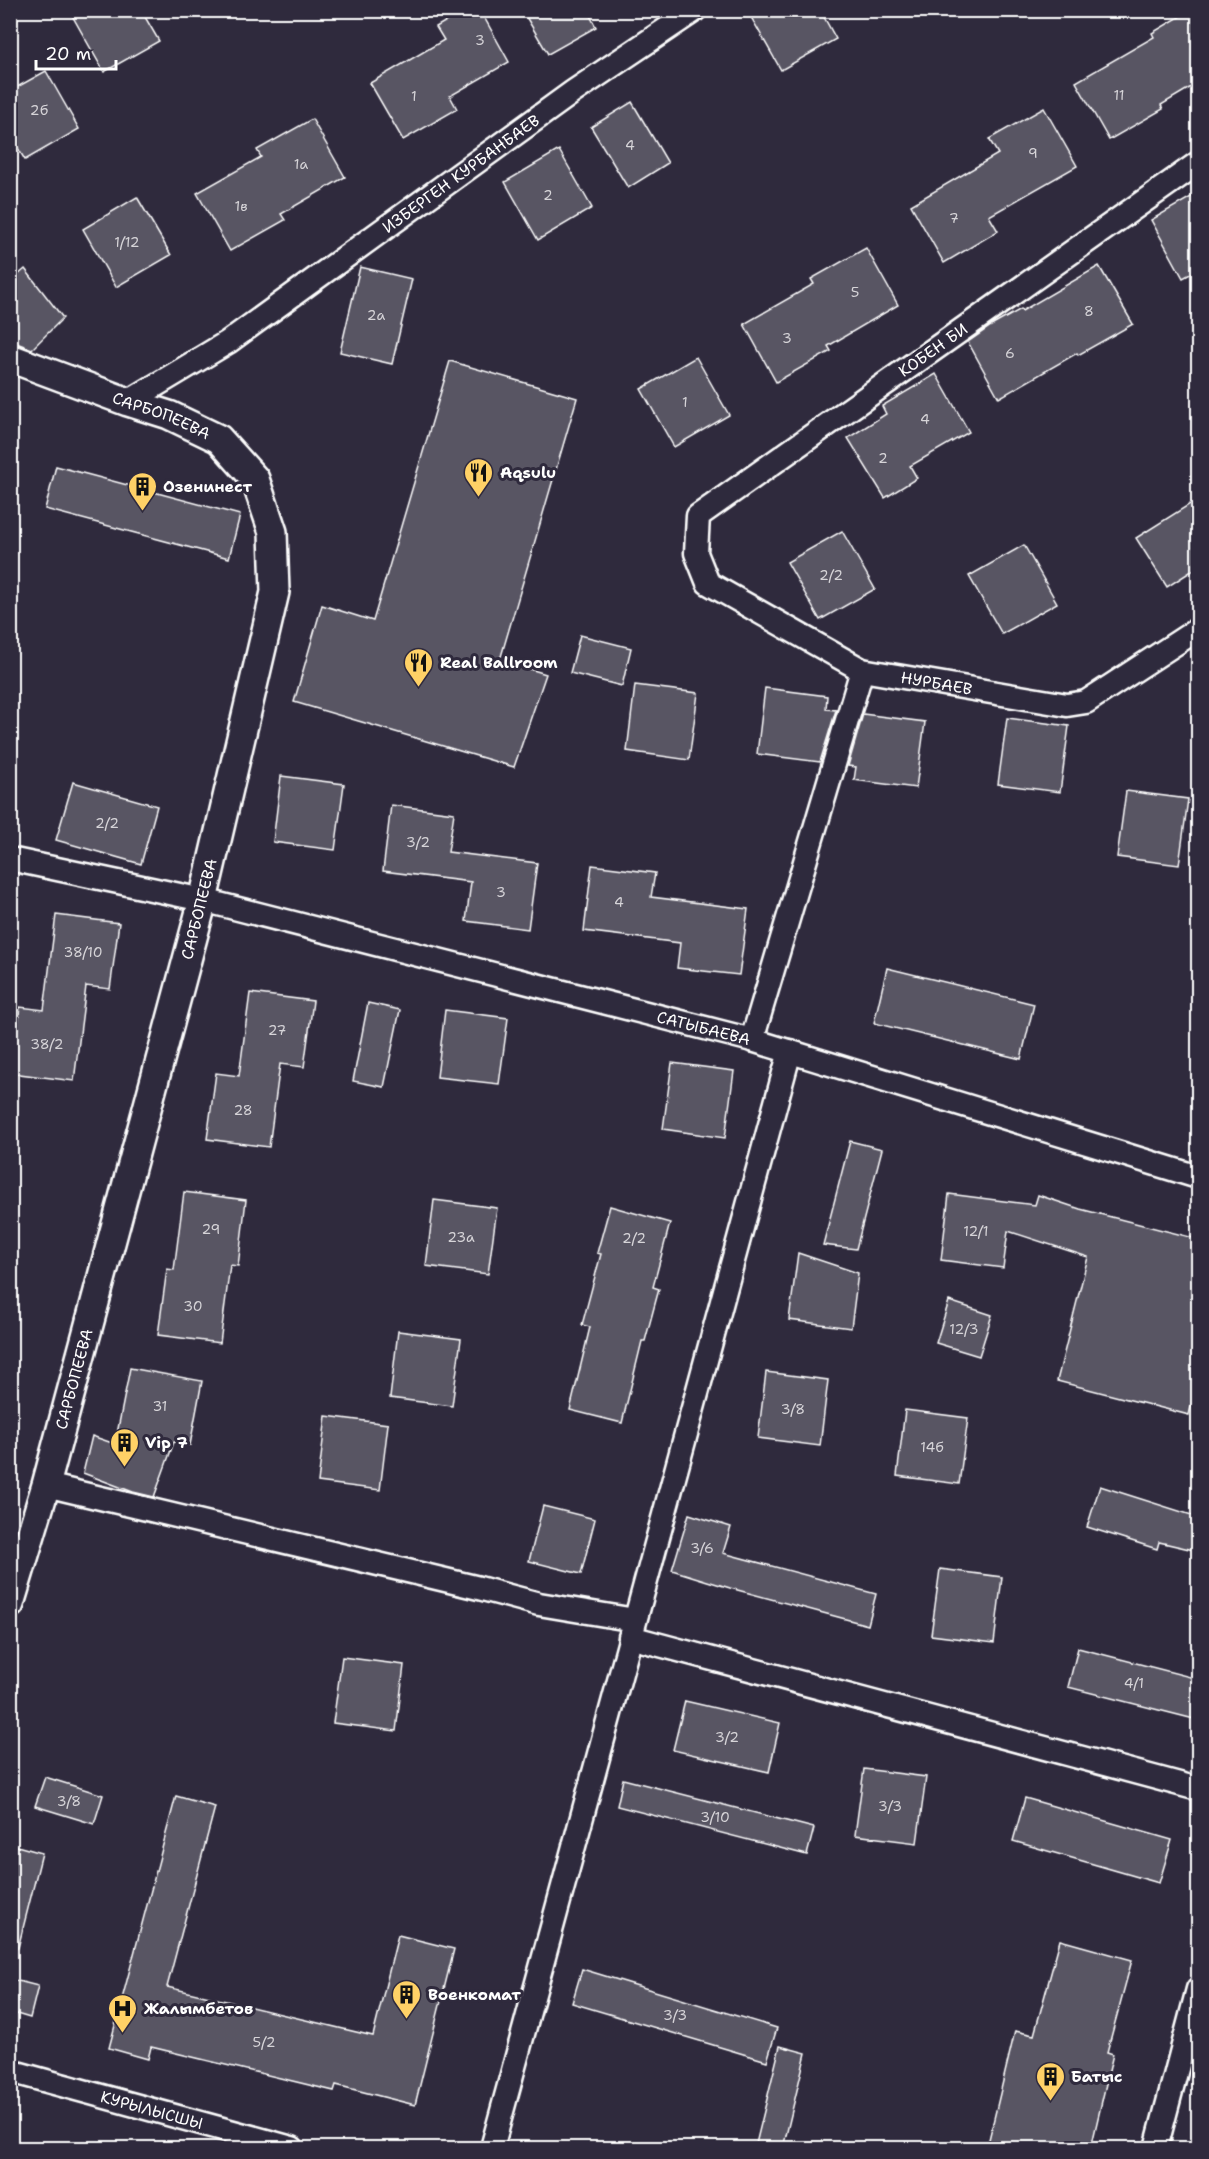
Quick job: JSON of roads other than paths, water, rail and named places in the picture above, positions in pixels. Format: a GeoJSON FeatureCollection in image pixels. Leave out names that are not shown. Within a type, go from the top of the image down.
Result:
{"type":"FeatureCollection","features":[{"type":"Feature","properties":{"kind":"street","name":"ИЗБЕРГЕН КУРБАНБАЕВ"},"geometry":{"type":"LineString","coordinates":[[128,402],[228,342],[573,92],[696,10]]}},
{"type":"Feature","properties":{"kind":"street","name":"КОБЕН БИ"},"geometry":{"type":"LineString","coordinates":[[696,553],[698,516],[1198,162]]}},
{"type":"Feature","properties":{"kind":"street","name":"САРБОПЕЕВА"},"geometry":{"type":"LineString","coordinates":[[10,358],[169,415],[219,439],[255,478],[273,532],[275,592],[203,900],[45,1485],[10,1604]]}},
{"type":"Feature","properties":{"kind":"street","name":"НУРБАЕВ"},"geometry":{"type":"LineString","coordinates":[[696,553],[708,583],[862,670],[1067,705],[1086,702],[1198,629]]}},
{"type":"Feature","properties":{"kind":"street"},"geometry":{"type":"LineString","coordinates":[[752,1040],[862,670]]}},
{"type":"Feature","properties":{"kind":"street","name":"САТЫБАЕВА"},"geometry":{"type":"LineString","coordinates":[[10,859],[203,900],[752,1040],[1198,1177]]}},
{"type":"Feature","properties":{"kind":"street"},"geometry":{"type":"LineString","coordinates":[[492,2148],[790,1051]]}},
{"type":"Feature","properties":{"kind":"street"},"geometry":{"type":"LineString","coordinates":[[45,1485],[468,1585],[1198,1789]]}},
{"type":"Feature","properties":{"kind":"street"},"geometry":{"type":"LineString","coordinates":[[1156,2148],[1198,1989]]}},
{"type":"Feature","properties":{"kind":"street","name":"КУРЫЛЫСШЫ"},"geometry":{"type":"LineString","coordinates":[[10,2071],[292,2148]]}},
{"type":"Feature","properties":{"kind":"place","name":"Aqsulu"},"geometry":{"type":"Point","coordinates":[479,498]}},
{"type":"Feature","properties":{"kind":"place","name":"Озенинест"},"geometry":{"type":"Point","coordinates":[142,512]}},
{"type":"Feature","properties":{"kind":"place","name":"Real Ballroom"},"geometry":{"type":"Point","coordinates":[419,688]}},
{"type":"Feature","properties":{"kind":"place","name":"Vip 7"},"geometry":{"type":"Point","coordinates":[124,1468]}},
{"type":"Feature","properties":{"kind":"place","name":"Военкомат"},"geometry":{"type":"Point","coordinates":[407,2020]}},
{"type":"Feature","properties":{"kind":"place","name":"Жалымбетов"},"geometry":{"type":"Point","coordinates":[123,2034]}},
{"type":"Feature","properties":{"kind":"place","name":"Батыс"},"geometry":{"type":"Point","coordinates":[1050,2102]}}]}
